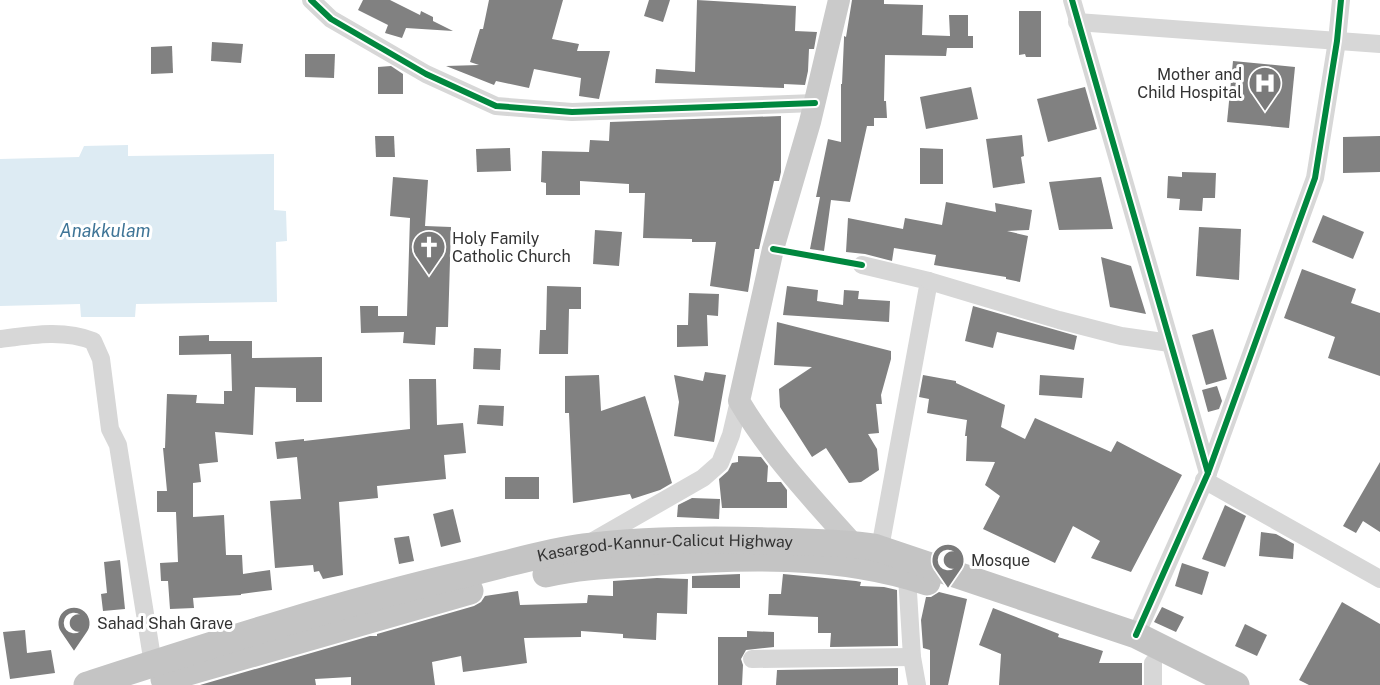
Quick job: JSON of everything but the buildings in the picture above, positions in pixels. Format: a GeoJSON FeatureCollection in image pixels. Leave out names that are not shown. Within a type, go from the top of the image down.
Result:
{"type":"FeatureCollection","features":[{"type":"Feature","properties":{"kind":"highway","name":"Kasargod-Kannur-Calicut Highway"},"geometry":{"type":"LineString","coordinates":[[148,674],[269,627],[386,592],[583,547],[729,540],[853,544],[907,576],[1130,651],[1153,674],[1198,685]]}},
{"type":"Feature","properties":{"kind":"highway","name":"Kasargod-Kannur-Calicut Highway"},"geometry":{"type":"LineString","coordinates":[[87,685],[148,674],[459,594],[574,567],[700,559],[807,560],[849,563],[879,559],[1136,635],[1236,685]]}},
{"type":"Feature","properties":{"kind":"main road"},"geometry":{"type":"LineString","coordinates":[[839,0],[815,103],[773,249],[739,401],[759,435],[791,475],[853,544]]}},
{"type":"Feature","properties":{"kind":"street"},"geometry":{"type":"LineString","coordinates":[[311,0],[331,19],[426,74],[496,106],[572,112],[815,103]]}},
{"type":"Feature","properties":{"kind":"street"},"geometry":{"type":"LineString","coordinates":[[1072,0],[1206,476],[1380,579]]}},
{"type":"Feature","properties":{"kind":"street"},"geometry":{"type":"LineString","coordinates":[[1136,635],[1206,476],[1315,178],[1337,41],[1341,0]]}},
{"type":"Feature","properties":{"kind":"street"},"geometry":{"type":"LineString","coordinates":[[1077,22],[1380,44]]}},
{"type":"Feature","properties":{"kind":"street"},"geometry":{"type":"LineString","coordinates":[[862,265],[929,281],[1121,336],[1170,343]]}},
{"type":"Feature","properties":{"kind":"street"},"geometry":{"type":"LineString","coordinates":[[879,559],[929,281]]}},
{"type":"Feature","properties":{"kind":"street"},"geometry":{"type":"LineString","coordinates":[[0,339],[36,334],[78,335],[93,341],[101,359],[110,429],[118,445],[148,674]]}},
{"type":"Feature","properties":{"kind":"street"},"geometry":{"type":"LineString","coordinates":[[583,547],[703,478],[720,463],[731,435],[739,401]]}},
{"type":"Feature","properties":{"kind":"street"},"geometry":{"type":"LineString","coordinates":[[907,576],[912,657],[917,685]]}},
{"type":"Feature","properties":{"kind":"street"},"geometry":{"type":"LineString","coordinates":[[752,659],[912,657]]}},
{"type":"Feature","properties":{"kind":"water","name":"Anakkulam"},"geometry":{"type":"Polygon","coordinates":[[[128,145],[128,156],[274,154],[274,210],[286,211],[287,241],[276,242],[277,302],[136,304],[135,317],[81,317],[80,304],[0,306],[0,159],[79,157],[84,146],[128,145]]]}},
{"type":"Feature","properties":{"kind":"cycle path"},"geometry":{"type":"LineString","coordinates":[[311,0],[331,19],[426,74],[496,106],[572,112],[815,103]]}},
{"type":"Feature","properties":{"kind":"cycle path"},"geometry":{"type":"LineString","coordinates":[[1072,0],[1208,473],[1136,635]]}},
{"type":"Feature","properties":{"kind":"cycle path"},"geometry":{"type":"LineString","coordinates":[[1208,473],[1315,178],[1337,41],[1341,0]]}},
{"type":"Feature","properties":{"kind":"cycle path"},"geometry":{"type":"LineString","coordinates":[[773,249],[862,265]]}},
{"type":"Feature","properties":{"kind":"place","name":"Mother and Child Hospital"},"geometry":{"type":"Point","coordinates":[1265,112]}},
{"type":"Feature","properties":{"kind":"place","name":"Holy Family Catholic Church"},"geometry":{"type":"Point","coordinates":[429,276]}},
{"type":"Feature","properties":{"kind":"place","name":"Mosque"},"geometry":{"type":"Point","coordinates":[948,589]}},
{"type":"Feature","properties":{"kind":"place","name":"Sahad Shah Grave"},"geometry":{"type":"Point","coordinates":[74,652]}}]}
